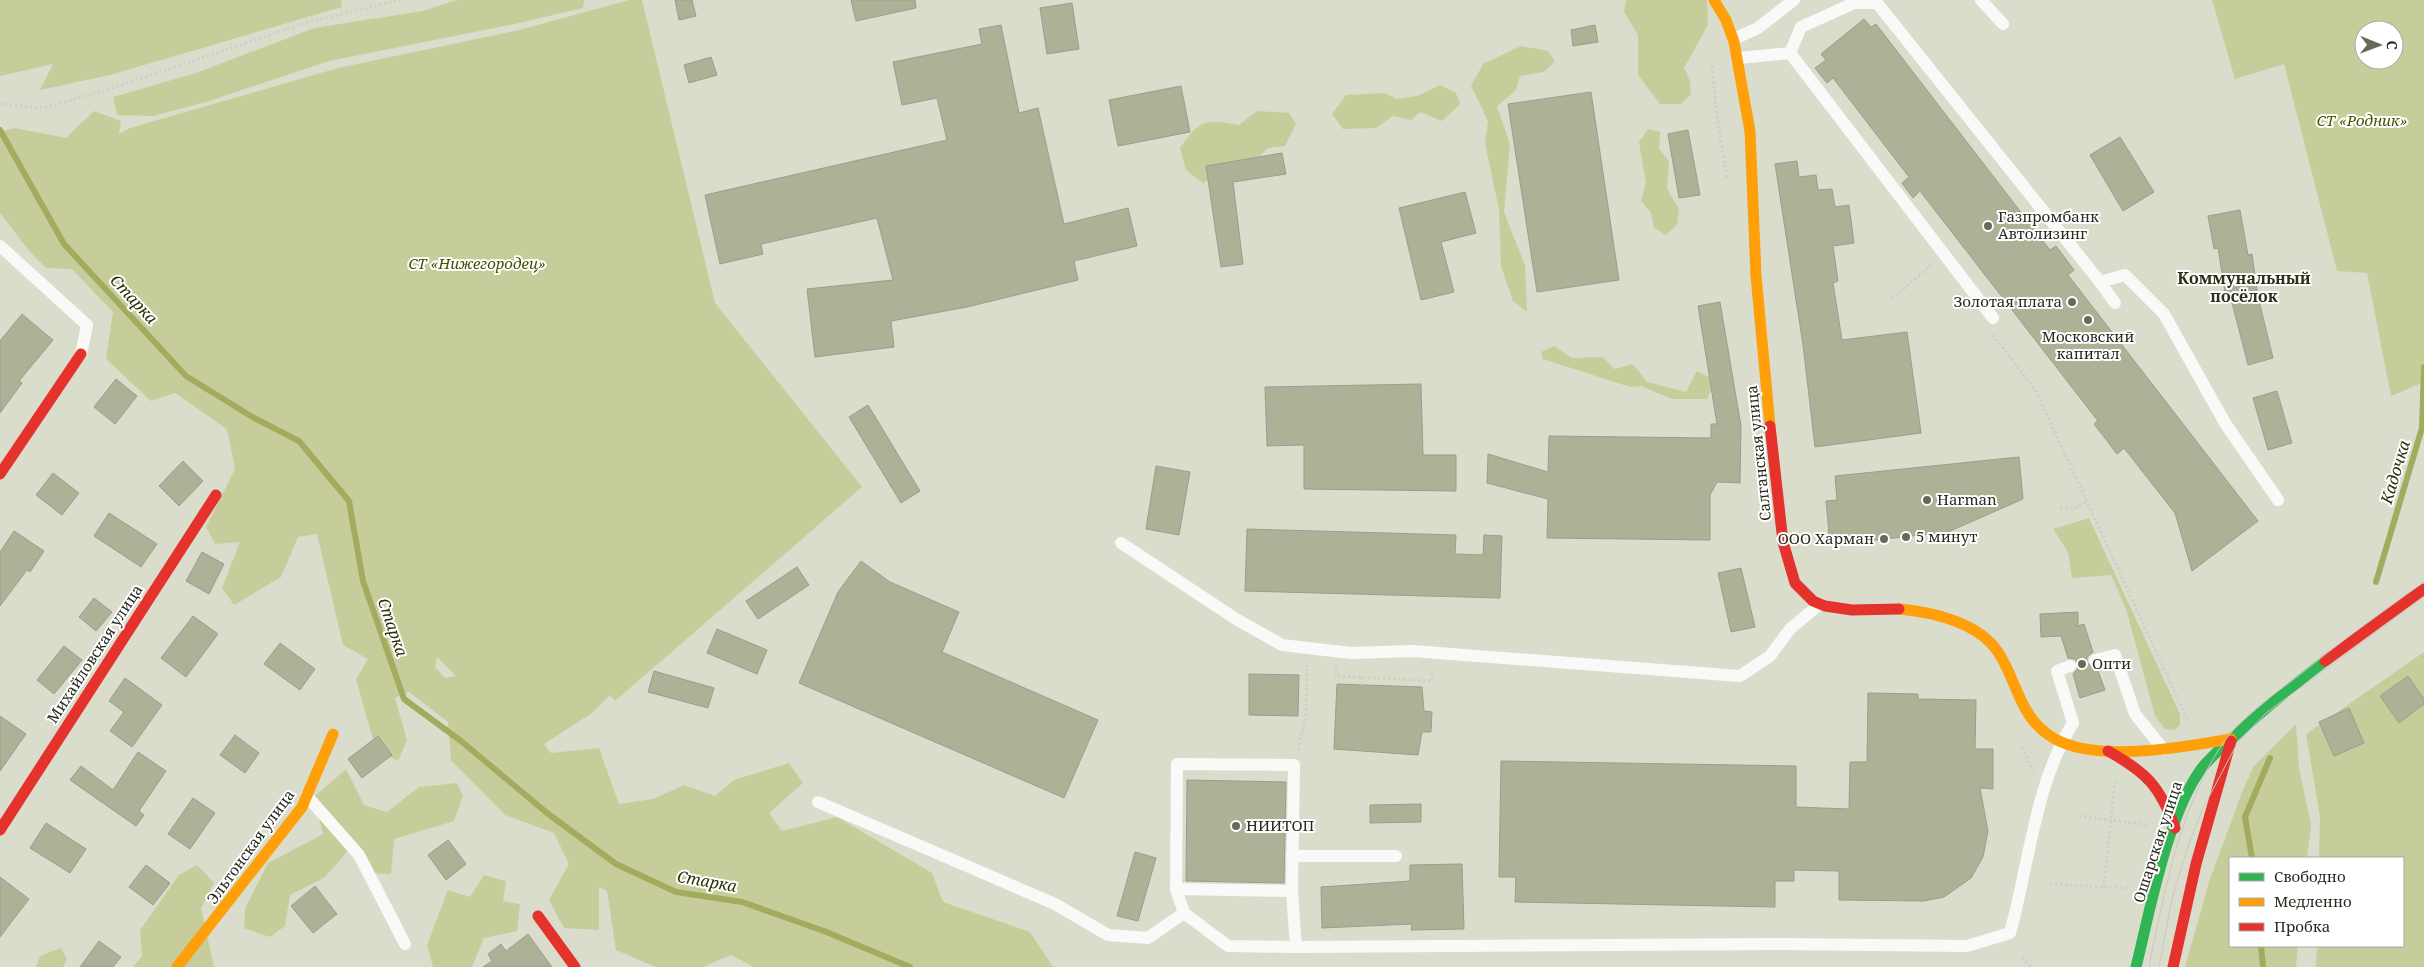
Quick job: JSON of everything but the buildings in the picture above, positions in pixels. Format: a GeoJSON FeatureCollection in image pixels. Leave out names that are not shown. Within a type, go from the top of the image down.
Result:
{"type":"FeatureCollection","features":[{"type":"Feature","properties":{"kind":"street","name":"Салганская улица"},"geometry":{"type":"LineString","coordinates":[[1714,0],[1724,14],[1734,38],[1751,139],[1756,277],[1780,521],[1790,574],[1802,592],[1820,604],[1834,608],[1906,610],[1958,621],[1989,640],[2011,674],[2020,701],[2025,709],[2039,728],[2061,742],[2107,750],[2165,750],[2231,739]]}},
{"type":"Feature","properties":{"kind":"street"},"geometry":{"type":"LineString","coordinates":[[0,474],[82,354]]}},
{"type":"Feature","properties":{"kind":"street","name":"Михайловская улица"},"geometry":{"type":"LineString","coordinates":[[0,830],[216,495]]}},
{"type":"Feature","properties":{"kind":"street","name":"Ошарская улица"},"geometry":{"type":"LineString","coordinates":[[2136,967],[2175,828],[2195,779],[2207,760],[2264,710],[2424,589]]}},
{"type":"Feature","properties":{"kind":"street","name":"Эльтонская улица"},"geometry":{"type":"LineString","coordinates":[[177,967],[192,951],[296,815],[307,796],[333,734]]}},
{"type":"Feature","properties":{"kind":"street"},"geometry":{"type":"LineString","coordinates":[[2173,967],[2196,864],[2231,739]]}},
{"type":"Feature","properties":{"kind":"street","name":"Салганская улица"},"geometry":{"type":"LineString","coordinates":[[2107,750],[2149,777],[2165,799],[2175,828]]}},
{"type":"Feature","properties":{"kind":"street"},"geometry":{"type":"LineString","coordinates":[[538,916],[575,967]]}},
{"type":"Feature","properties":{"kind":"lane"},"geometry":{"type":"LineString","coordinates":[[1734,38],[1758,28],[1794,0]]}},
{"type":"Feature","properties":{"kind":"lane"},"geometry":{"type":"LineString","coordinates":[[1981,0],[2004,24]]}},
{"type":"Feature","properties":{"kind":"lane"},"geometry":{"type":"LineString","coordinates":[[1790,53],[1801,27],[1854,3],[1877,3],[2115,303]]}},
{"type":"Feature","properties":{"kind":"lane"},"geometry":{"type":"LineString","coordinates":[[1738,58],[1790,53]]}},
{"type":"Feature","properties":{"kind":"lane"},"geometry":{"type":"LineString","coordinates":[[1790,53],[1993,318]]}},
{"type":"Feature","properties":{"kind":"lane"},"geometry":{"type":"LineString","coordinates":[[0,246],[87,325],[82,354]]}},
{"type":"Feature","properties":{"kind":"lane"},"geometry":{"type":"LineString","coordinates":[[2100,282],[2124,275],[2164,314],[2224,424],[2278,500]]}},
{"type":"Feature","properties":{"kind":"lane"},"geometry":{"type":"LineString","coordinates":[[1121,542],[1236,618],[1282,645],[1337,652],[1432,653],[1740,676],[1770,656],[1790,629],[1820,604]]}},
{"type":"Feature","properties":{"kind":"lane"},"geometry":{"type":"LineString","coordinates":[[2095,660],[2115,654],[2135,714],[2165,750]]}},
{"type":"Feature","properties":{"kind":"lane"},"geometry":{"type":"LineString","coordinates":[[1296,947],[1292,891],[1294,765],[1177,764],[1176,889],[1184,913],[1228,946],[1296,947],[1781,944],[1967,946],[2010,933],[2043,792],[2061,742],[2074,723],[2057,671],[2070,666]]}},
{"type":"Feature","properties":{"kind":"lane"},"geometry":{"type":"LineString","coordinates":[[307,796],[359,855],[406,944]]}},
{"type":"Feature","properties":{"kind":"lane"},"geometry":{"type":"LineString","coordinates":[[818,802],[1056,904],[1108,935],[1148,938],[1184,913]]}},
{"type":"Feature","properties":{"kind":"lane"},"geometry":{"type":"LineString","coordinates":[[1292,856],[1396,856]]}},
{"type":"Feature","properties":{"kind":"lane"},"geometry":{"type":"LineString","coordinates":[[1176,889],[1292,891]]}},
{"type":"Feature","properties":{"kind":"path"},"geometry":{"type":"LineString","coordinates":[[1,104],[44,108],[109,89],[304,23],[401,0]]}},
{"type":"Feature","properties":{"kind":"path"},"geometry":{"type":"LineString","coordinates":[[1712,57],[1717,116],[1728,182]]}},
{"type":"Feature","properties":{"kind":"path"},"geometry":{"type":"LineString","coordinates":[[1892,299],[1936,261]]}},
{"type":"Feature","properties":{"kind":"path"},"geometry":{"type":"LineString","coordinates":[[1990,332],[2036,392],[2190,724]]}},
{"type":"Feature","properties":{"kind":"path"},"geometry":{"type":"LineString","coordinates":[[2060,507],[2072,509],[2087,502]]}},
{"type":"Feature","properties":{"kind":"path"},"geometry":{"type":"LineString","coordinates":[[1337,652],[1336,676],[1432,681],[1432,653]]}},
{"type":"Feature","properties":{"kind":"path"},"geometry":{"type":"LineString","coordinates":[[1361,677],[1361,685]]}},
{"type":"Feature","properties":{"kind":"path"},"geometry":{"type":"LineString","coordinates":[[1294,765],[1306,716],[1307,684]]}},
{"type":"Feature","properties":{"kind":"path"},"geometry":{"type":"LineString","coordinates":[[2104,888],[2115,777]]}},
{"type":"Feature","properties":{"kind":"path"},"geometry":{"type":"LineString","coordinates":[[2080,816],[2150,826]]}},
{"type":"Feature","properties":{"kind":"path"},"geometry":{"type":"LineString","coordinates":[[2050,884],[2131,888]]}},
{"type":"Feature","properties":{"kind":"path"},"geometry":{"type":"LineString","coordinates":[[2022,958],[2031,967]]}},
{"type":"Feature","properties":{"kind":"green space"},"geometry":{"type":"Polygon","coordinates":[[[0,0],[341,0],[342,7],[110,75],[40,90],[53,64],[0,76],[0,0]]]}},
{"type":"Feature","properties":{"kind":"green space"},"geometry":{"type":"Polygon","coordinates":[[[457,0],[584,0],[583,8],[510,25],[329,61],[206,102],[153,116],[117,115],[113,97],[196,73],[314,28],[423,11],[457,0]]]}},
{"type":"Feature","properties":{"kind":"green space","name":"СТ «Нижегородец»"},"geometry":{"type":"Polygon","coordinates":[[[629,0],[642,0],[715,303],[862,487],[615,701],[610,695],[592,713],[544,744],[551,753],[599,748],[619,804],[653,799],[684,785],[715,796],[734,780],[789,763],[803,783],[769,813],[782,831],[837,817],[932,873],[943,902],[1030,932],[1053,967],[754,967],[731,955],[703,967],[656,967],[616,950],[607,891],[599,887],[599,930],[564,928],[549,900],[569,864],[554,833],[505,815],[451,760],[448,722],[409,692],[395,698],[407,740],[398,761],[376,750],[356,679],[368,659],[343,645],[317,534],[298,537],[281,577],[234,605],[222,588],[240,542],[215,544],[206,527],[235,469],[227,429],[175,393],[151,401],[106,359],[113,312],[72,269],[46,268],[30,252],[0,213],[0,132],[15,128],[66,138],[94,111],[121,121],[119,134],[130,128],[338,68],[519,30],[629,0]],[[437,657],[435,667],[445,678],[456,676],[437,657]]]}},
{"type":"Feature","properties":{"kind":"green space"},"geometry":{"type":"Polygon","coordinates":[[[1626,0],[1707,0],[1708,25],[1684,68],[1690,81],[1691,94],[1681,104],[1660,104],[1638,75],[1638,35],[1624,12],[1626,0]]]}},
{"type":"Feature","properties":{"kind":"green space","name":"СТ «Родник»"},"geometry":{"type":"Polygon","coordinates":[[[2212,0],[2424,0],[2424,382],[2391,396],[2367,273],[2337,271],[2284,64],[2235,79],[2212,0]]]}},
{"type":"Feature","properties":{"kind":"green space"},"geometry":{"type":"Polygon","coordinates":[[[1521,46],[1548,51],[1555,61],[1544,72],[1520,76],[1516,90],[1497,106],[1510,144],[1504,212],[1525,265],[1527,312],[1513,301],[1501,266],[1499,210],[1485,143],[1488,121],[1471,86],[1483,64],[1521,46]]]}},
{"type":"Feature","properties":{"kind":"green space"},"geometry":{"type":"Polygon","coordinates":[[[1440,85],[1456,93],[1460,104],[1442,121],[1420,112],[1411,120],[1393,116],[1376,128],[1343,129],[1332,114],[1346,95],[1385,93],[1396,99],[1417,96],[1440,85]]]}},
{"type":"Feature","properties":{"kind":"green space"},"geometry":{"type":"Polygon","coordinates":[[[1257,111],[1289,113],[1296,124],[1285,146],[1268,148],[1244,170],[1229,167],[1203,183],[1186,170],[1180,148],[1199,126],[1210,122],[1239,125],[1257,111]]]}},
{"type":"Feature","properties":{"kind":"green space"},"geometry":{"type":"Polygon","coordinates":[[[1648,129],[1660,132],[1659,149],[1669,161],[1667,189],[1679,209],[1677,225],[1666,235],[1654,228],[1651,213],[1641,201],[1646,183],[1639,142],[1648,129]]]}},
{"type":"Feature","properties":{"kind":"green space"},"geometry":{"type":"Polygon","coordinates":[[[1554,346],[1572,358],[1603,357],[1614,369],[1633,364],[1647,382],[1686,392],[1697,371],[1715,380],[1707,399],[1672,399],[1641,386],[1630,387],[1543,359],[1541,352],[1554,346]]]}},
{"type":"Feature","properties":{"kind":"green space"},"geometry":{"type":"Polygon","coordinates":[[[2089,518],[2180,714],[2180,725],[2174,730],[2165,729],[2155,716],[2126,609],[2111,575],[2072,578],[2068,552],[2053,529],[2089,518]]]}},
{"type":"Feature","properties":{"kind":"green space"},"geometry":{"type":"Polygon","coordinates":[[[2424,652],[2424,967],[2316,967],[2317,947],[2404,947],[2404,857],[2319,857],[2320,817],[2306,734],[2424,652]]]}},
{"type":"Feature","properties":{"kind":"green space"},"geometry":{"type":"Polygon","coordinates":[[[2296,724],[2299,768],[2311,825],[2307,857],[2229,857],[2229,947],[2298,947],[2296,967],[2185,967],[2209,882],[2242,792],[2254,766],[2296,724]]]}},
{"type":"Feature","properties":{"kind":"green space"},"geometry":{"type":"Polygon","coordinates":[[[346,769],[364,805],[387,812],[419,787],[457,783],[463,796],[454,821],[394,839],[391,874],[362,873],[349,850],[324,878],[290,895],[285,926],[270,937],[244,928],[245,909],[268,863],[323,834],[314,797],[346,769]]]}},
{"type":"Feature","properties":{"kind":"green space"},"geometry":{"type":"Polygon","coordinates":[[[197,865],[214,883],[201,908],[214,967],[133,967],[142,956],[140,930],[179,875],[197,865]]]}},
{"type":"Feature","properties":{"kind":"green space"},"geometry":{"type":"Polygon","coordinates":[[[484,875],[506,881],[503,901],[520,904],[517,931],[484,938],[472,967],[433,967],[427,945],[448,890],[470,897],[484,875]]]}},
{"type":"Feature","properties":{"kind":"green space"},"geometry":{"type":"Polygon","coordinates":[[[61,948],[67,959],[63,967],[36,967],[40,956],[61,948]]]}},
{"type":"Feature","properties":{"kind":"waterway","name":"Старка"},"geometry":{"type":"LineString","coordinates":[[0,130],[64,244],[186,376],[254,418],[299,441],[349,501],[363,581],[404,699],[461,741],[547,813],[616,864],[676,892],[742,902],[824,931],[910,967]]}},
{"type":"Feature","properties":{"kind":"waterway","name":"Кадочка"},"geometry":{"type":"LineString","coordinates":[[2376,582],[2422,428],[2424,367]]}},
{"type":"Feature","properties":{"kind":"waterway"},"geometry":{"type":"LineString","coordinates":[[2252,857],[2245,817],[2270,758]]}},
{"type":"Feature","properties":{"kind":"waterway"},"geometry":{"type":"LineString","coordinates":[[2261,947],[2263,967]]}},
{"type":"Feature","properties":{"kind":"tram line"},"geometry":{"type":"LineString","coordinates":[[2149,967],[2176,848],[2197,790],[2210,764],[2226,739],[2241,722],[2269,698],[2359,628],[2424,582]]}},
{"type":"Feature","properties":{"kind":"tram line"},"geometry":{"type":"LineString","coordinates":[[2159,967],[2172,899],[2189,843],[2203,808],[2238,742],[2266,713],[2424,597]]}},
{"type":"Feature","properties":{"kind":"traffic: fast"},"geometry":{"type":"LineString","coordinates":[[2136,967],[2169,839],[2178,814],[2199,772],[2212,757],[2258,715],[2325,661]]}},
{"type":"Feature","properties":{"kind":"traffic: slow"},"geometry":{"type":"LineString","coordinates":[[1714,0],[1726,20],[1734,42],[1750,131],[1756,276],[1770,426]]}},
{"type":"Feature","properties":{"kind":"traffic: slow"},"geometry":{"type":"LineString","coordinates":[[1899,609],[1940,616],[1967,626],[1979,633],[1998,652],[2026,711],[2043,731],[2055,739],[2073,746],[2117,752],[2166,749],[2231,739]]}},
{"type":"Feature","properties":{"kind":"traffic: slow"},"geometry":{"type":"LineString","coordinates":[[177,967],[302,807],[333,734]]}},
{"type":"Feature","properties":{"kind":"traffic: jam"},"geometry":{"type":"LineString","coordinates":[[0,474],[81,354]]}},
{"type":"Feature","properties":{"kind":"traffic: jam"},"geometry":{"type":"LineString","coordinates":[[1770,426],[1783,542],[1795,583],[1813,601],[1825,606],[1852,610],[1899,609]]}},
{"type":"Feature","properties":{"kind":"traffic: jam"},"geometry":{"type":"LineString","coordinates":[[0,830],[216,495]]}},
{"type":"Feature","properties":{"kind":"traffic: jam"},"geometry":{"type":"LineString","coordinates":[[2325,661],[2424,589]]}},
{"type":"Feature","properties":{"kind":"traffic: jam"},"geometry":{"type":"LineString","coordinates":[[2173,967],[2196,864],[2231,741]]}},
{"type":"Feature","properties":{"kind":"traffic: jam"},"geometry":{"type":"LineString","coordinates":[[2108,751],[2132,766],[2150,782],[2164,801],[2175,828]]}},
{"type":"Feature","properties":{"kind":"traffic: jam"},"geometry":{"type":"LineString","coordinates":[[538,916],[575,967]]}},
{"type":"Feature","properties":{"kind":"place","name":"Газпромбанк Автолизинг"},"geometry":{"type":"Point","coordinates":[1988,226]}},
{"type":"Feature","properties":{"kind":"place","name":"Золотая плата"},"geometry":{"type":"Point","coordinates":[2072,302]}},
{"type":"Feature","properties":{"kind":"place","name":"Московский капитал"},"geometry":{"type":"Point","coordinates":[2088,320]}},
{"type":"Feature","properties":{"kind":"place","name":"Harman"},"geometry":{"type":"Point","coordinates":[1927,500]}},
{"type":"Feature","properties":{"kind":"place","name":"5 минут"},"geometry":{"type":"Point","coordinates":[1906,537]}},
{"type":"Feature","properties":{"kind":"place","name":"ООО Харман"},"geometry":{"type":"Point","coordinates":[1884,539]}},
{"type":"Feature","properties":{"kind":"place","name":"Опти"},"geometry":{"type":"Point","coordinates":[2082,664]}},
{"type":"Feature","properties":{"kind":"place","name":"НИИТОП"},"geometry":{"type":"Point","coordinates":[1236,826]}},
{"type":"Feature","properties":{"kind":"district","name":"Коммунальный посёлок"},"geometry":{"type":"Point","coordinates":[2244,287]}}]}
